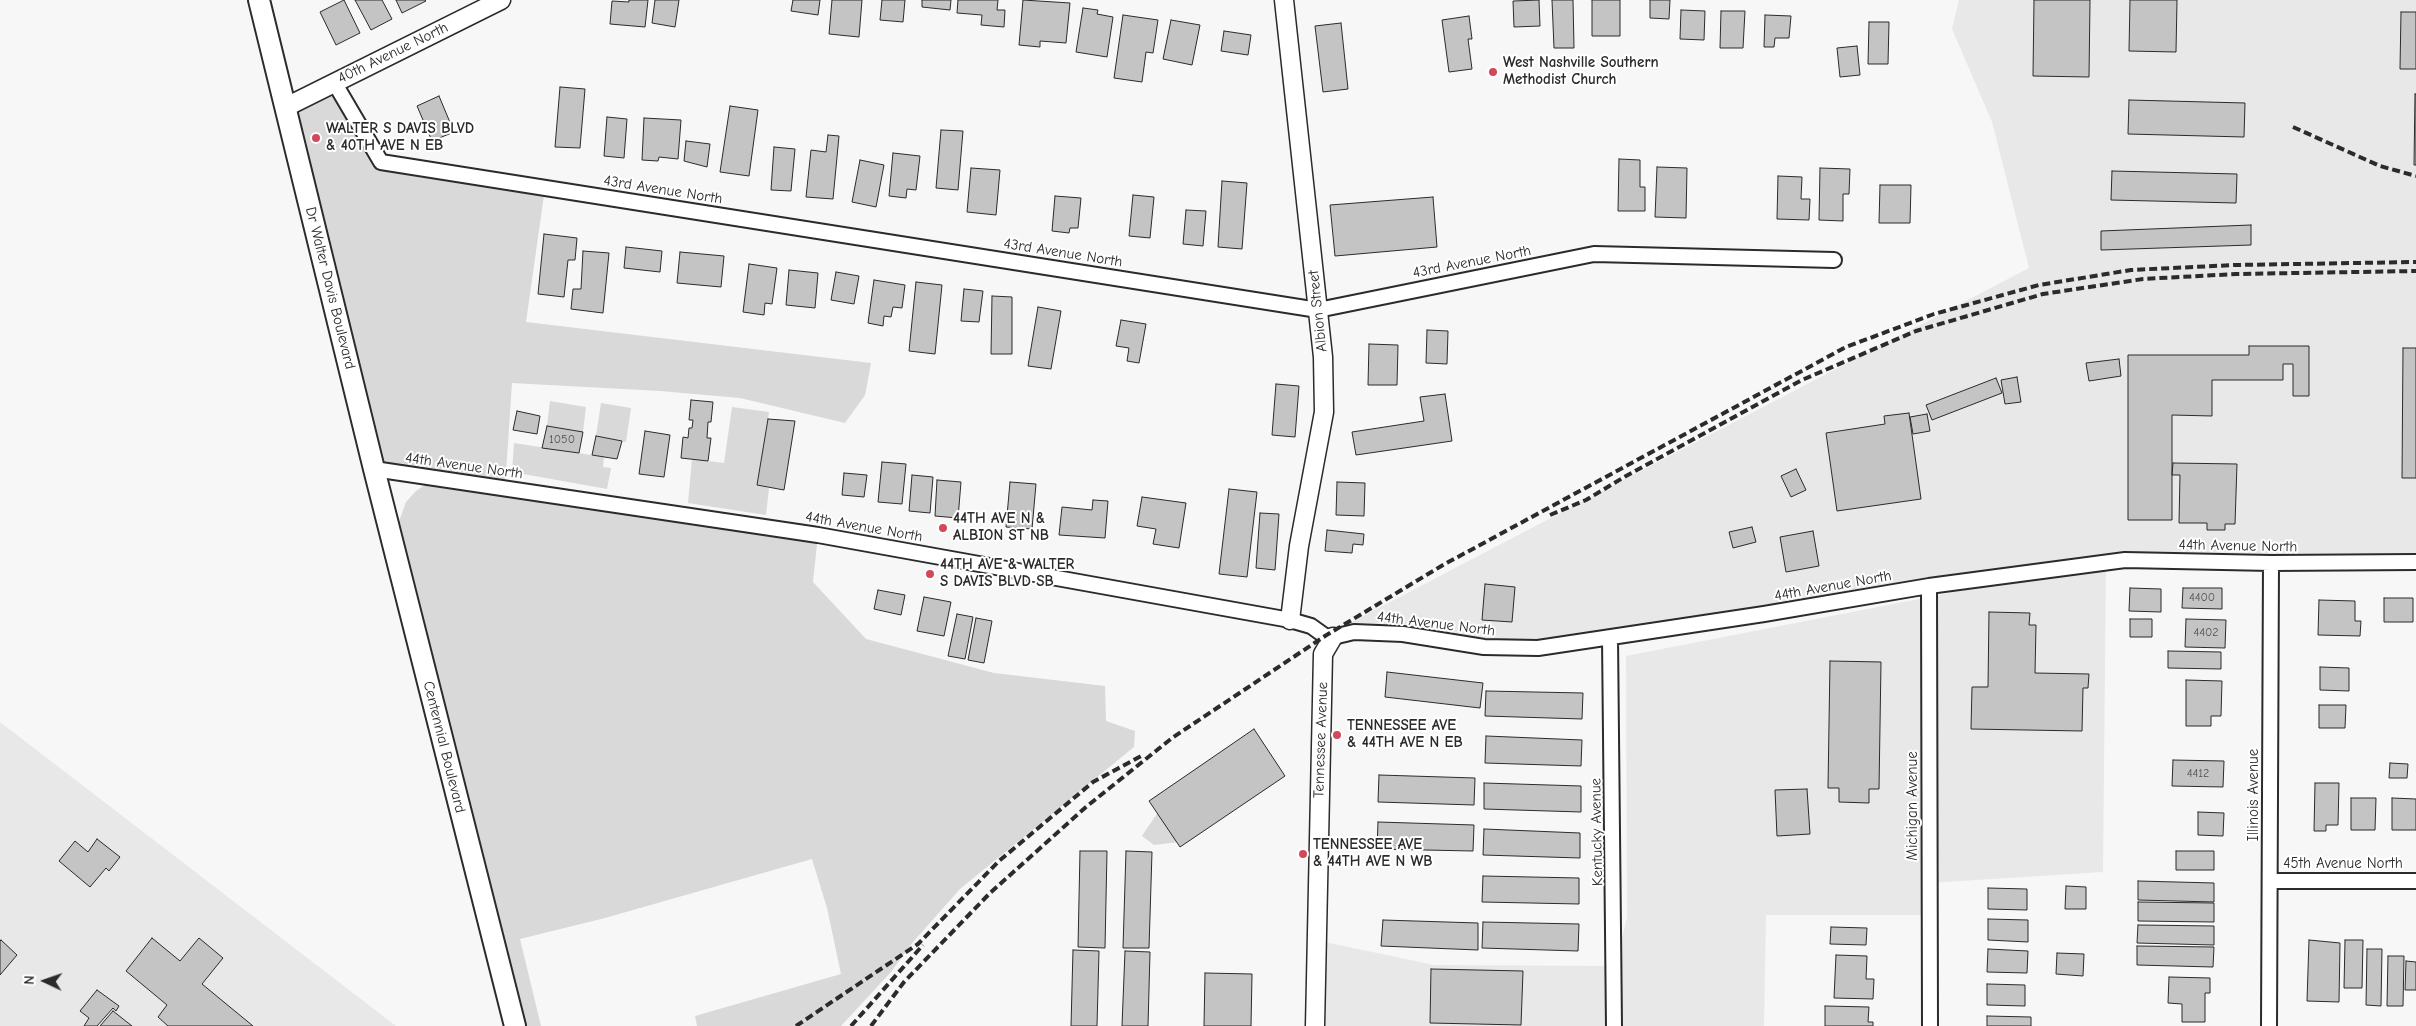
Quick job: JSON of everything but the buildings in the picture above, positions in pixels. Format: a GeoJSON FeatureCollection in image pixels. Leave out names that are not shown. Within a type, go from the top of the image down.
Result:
{"type":"FeatureCollection","features":[{"type":"Feature","properties":{"kind":"main road","name":"Dr Walter Davis Boulevard"},"geometry":{"type":"LineString","coordinates":[[258,0],[374,469]]}},
{"type":"Feature","properties":{"kind":"main road","name":"Centennial Boulevard"},"geometry":{"type":"LineString","coordinates":[[374,469],[515,1026]]}},
{"type":"Feature","properties":{"kind":"street","name":"40th Avenue North"},"geometry":{"type":"LineString","coordinates":[[286,107],[501,0]]}},
{"type":"Feature","properties":{"kind":"street","name":"Albion Street"},"geometry":{"type":"LineString","coordinates":[[1284,0],[1318,310],[1324,412],[1299,546],[1290,620]]}},
{"type":"Feature","properties":{"kind":"street","name":"43rd Avenue North"},"geometry":{"type":"LineString","coordinates":[[334,82],[381,162],[1318,310],[1594,254],[1834,260]]}},
{"type":"Feature","properties":{"kind":"street","name":"44th Avenue North"},"geometry":{"type":"LineString","coordinates":[[374,469],[818,535],[1290,620],[1311,626],[1325,636],[1333,637],[1354,632],[1403,634],[1484,647],[1538,648],[1929,586],[2125,560],[2271,563],[2416,562]]}},
{"type":"Feature","properties":{"kind":"street","name":"Illinois Avenue"},"geometry":{"type":"LineString","coordinates":[[2269,1026],[2271,563]]}},
{"type":"Feature","properties":{"kind":"street","name":"Michigan Avenue"},"geometry":{"type":"LineString","coordinates":[[1929,586],[1930,1026]]}},
{"type":"Feature","properties":{"kind":"street","name":"Tennessee Avenue"},"geometry":{"type":"LineString","coordinates":[[1315,1026],[1323,654],[1333,637]]}},
{"type":"Feature","properties":{"kind":"street","name":"Kentucky Avenue"},"geometry":{"type":"LineString","coordinates":[[1610,638],[1614,1026]]}},
{"type":"Feature","properties":{"kind":"street","name":"45th Avenue North"},"geometry":{"type":"LineString","coordinates":[[2271,881],[2416,880]]}},
{"type":"Feature","properties":{"kind":"shaded area"},"geometry":{"type":"Polygon","coordinates":[[[1959,0],[2416,0],[2416,562],[2106,563],[2103,872],[1929,883],[1929,915],[1766,915],[1764,1026],[1312,1026],[1315,940],[1434,965],[1615,966],[1627,918],[1626,656],[2088,566],[1538,648],[1403,634],[1325,636],[2029,268],[1992,122],[1952,29],[1959,0]]]}},
{"type":"Feature","properties":{"kind":"shaded area"},"geometry":{"type":"Polygon","coordinates":[[[334,82],[381,162],[545,188],[526,322],[871,363],[865,395],[845,423],[740,398],[660,391],[512,383],[505,488],[818,535],[813,582],[866,639],[994,673],[1105,686],[1106,721],[1135,731],[1134,747],[960,889],[913,942],[891,972],[841,1026],[697,1026],[695,1016],[841,974],[827,908],[812,859],[605,918],[520,939],[541,1026],[515,1026],[397,527],[406,502],[416,491],[435,478],[374,469],[286,107],[334,82]]]}},
{"type":"Feature","properties":{"kind":"shaded area"},"geometry":{"type":"Polygon","coordinates":[[[550,401],[586,407],[583,432],[547,426],[550,401]]]}},
{"type":"Feature","properties":{"kind":"shaded area"},"geometry":{"type":"Polygon","coordinates":[[[601,403],[631,408],[626,442],[596,436],[601,403]]]}},
{"type":"Feature","properties":{"kind":"shaded area"},"geometry":{"type":"Polygon","coordinates":[[[732,407],[769,412],[757,485],[769,488],[766,515],[688,503],[692,459],[724,463],[732,407]]]}},
{"type":"Feature","properties":{"kind":"shaded area"},"geometry":{"type":"Polygon","coordinates":[[[514,443],[604,457],[603,467],[611,468],[607,489],[512,472],[514,443]]]}},
{"type":"Feature","properties":{"kind":"shaded area"},"geometry":{"type":"Polygon","coordinates":[[[0,722],[396,1026],[0,1026],[0,722]]]}},
{"type":"Feature","properties":{"kind":"shaded area"},"geometry":{"type":"Polygon","coordinates":[[[1158,812],[1179,842],[1154,845],[1142,836],[1158,812]]]}},
{"type":"Feature","properties":{"kind":"railway"},"geometry":{"type":"LineString","coordinates":[[2293,127],[2380,166],[2416,176]]}},
{"type":"Feature","properties":{"kind":"railway"},"geometry":{"type":"LineString","coordinates":[[871,1026],[904,982],[990,893],[1086,807],[1172,738],[1325,636],[1443,565],[1846,347],[1934,314],[2039,285],[2131,270],[2235,265],[2416,262]]}},
{"type":"Feature","properties":{"kind":"railway"},"geometry":{"type":"LineString","coordinates":[[1550,515],[1586,500],[1626,476],[1802,380],[1916,331],[2043,294],[2143,279],[2236,274],[2416,271]]}},
{"type":"Feature","properties":{"kind":"railway"},"geometry":{"type":"LineString","coordinates":[[796,1026],[918,944],[999,861],[1093,782],[1143,755]]}},
{"type":"Feature","properties":{"kind":"railway"},"geometry":{"type":"LineString","coordinates":[[851,1026],[923,945]]}},
{"type":"Feature","properties":{"kind":"place","name":"West Nashville Southern Methodist Church"},"geometry":{"type":"Point","coordinates":[1493,72]}},
{"type":"Feature","properties":{"kind":"place","name":"WALTER S DAVIS BLVD & 40TH AVE N EB"},"geometry":{"type":"Point","coordinates":[316,138]}},
{"type":"Feature","properties":{"kind":"place","name":"44TH AVE N & ALBION ST NB"},"geometry":{"type":"Point","coordinates":[943,528]}},
{"type":"Feature","properties":{"kind":"place","name":"44TH AVE & WALTER S DAVIS BLVD SB"},"geometry":{"type":"Point","coordinates":[930,574]}},
{"type":"Feature","properties":{"kind":"place","name":"TENNESSEE AVE & 44TH AVE N EB"},"geometry":{"type":"Point","coordinates":[1337,735]}},
{"type":"Feature","properties":{"kind":"place","name":"TENNESSEE AVE & 44TH AVE N WB"},"geometry":{"type":"Point","coordinates":[1303,854]}}]}
